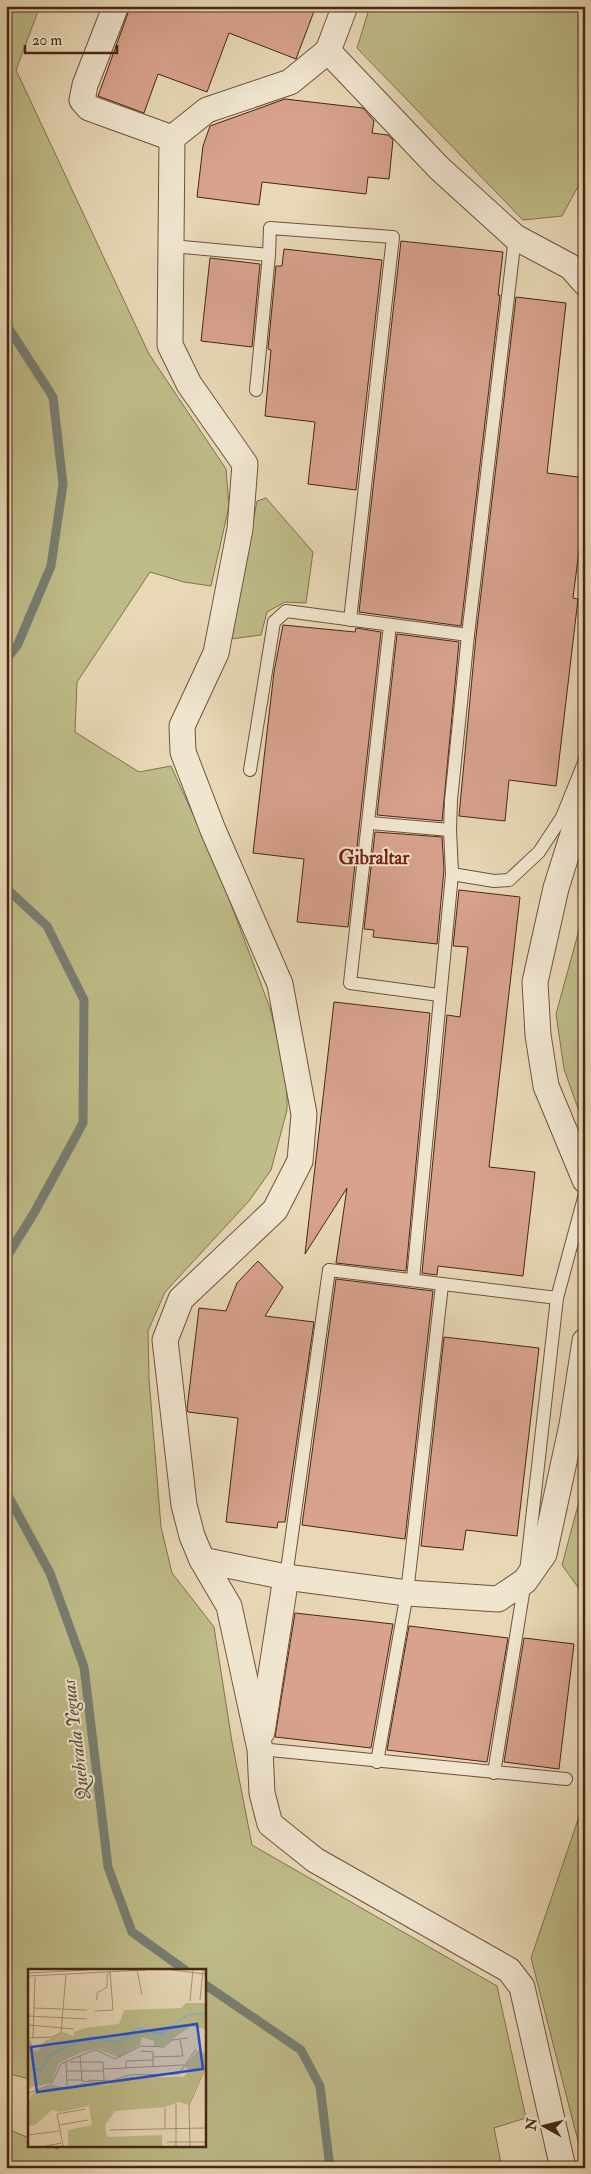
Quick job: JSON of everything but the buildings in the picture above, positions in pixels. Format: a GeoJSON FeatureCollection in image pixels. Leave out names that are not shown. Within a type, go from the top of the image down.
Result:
{"type":"FeatureCollection","features":[{"type":"Feature","properties":{"kind":"street"},"geometry":{"type":"LineString","coordinates":[[172,138],[207,110],[290,82],[328,51],[345,6]]}},
{"type":"Feature","properties":{"kind":"street"},"geometry":{"type":"LineString","coordinates":[[115,8],[85,85],[82,100],[89,108],[172,138]]}},
{"type":"Feature","properties":{"kind":"street"},"geometry":{"type":"LineString","coordinates":[[328,51],[439,168],[514,237],[571,267],[585,283]]}},
{"type":"Feature","properties":{"kind":"street"},"geometry":{"type":"LineString","coordinates":[[172,138],[170,345],[189,384],[245,464],[240,528],[216,653],[182,726],[183,752],[213,830],[280,984],[304,1114],[300,1160],[275,1210],[181,1299],[165,1340],[184,1505],[192,1536],[202,1560],[229,1606],[260,1749],[262,1793],[270,1824],[315,1860],[509,1970],[522,1987],[563,2168]]}},
{"type":"Feature","properties":{"kind":"street"},"geometry":{"type":"LineString","coordinates":[[585,796],[556,888],[535,982],[538,1035],[546,1086],[585,1180]]}},
{"type":"Feature","properties":{"kind":"street"},"geometry":{"type":"LineString","coordinates":[[202,1560],[286,1577],[406,1593],[498,1599],[525,1581],[544,1554],[572,1425],[585,1342]]}},
{"type":"Feature","properties":{"kind":"street"},"geometry":{"type":"LineString","coordinates":[[260,1749],[286,1577]]}},
{"type":"Feature","properties":{"kind":"lane"},"geometry":{"type":"LineString","coordinates":[[256,390],[270,228],[393,237],[350,620]]}},
{"type":"Feature","properties":{"kind":"lane"},"geometry":{"type":"LineString","coordinates":[[413,1279],[452,874],[450,830],[468,635],[514,237]]}},
{"type":"Feature","properties":{"kind":"lane"},"geometry":{"type":"LineString","coordinates":[[172,246],[269,255]]}},
{"type":"Feature","properties":{"kind":"lane"},"geometry":{"type":"LineString","coordinates":[[250,770],[274,622],[286,611],[468,635]]}},
{"type":"Feature","properties":{"kind":"lane"},"geometry":{"type":"LineString","coordinates":[[390,625],[370,823],[350,983],[439,995]]}},
{"type":"Feature","properties":{"kind":"lane"},"geometry":{"type":"LineString","coordinates":[[452,874],[494,882],[509,880],[539,852],[562,817],[585,760]]}},
{"type":"Feature","properties":{"kind":"lane"},"geometry":{"type":"LineString","coordinates":[[370,823],[450,830]]}},
{"type":"Feature","properties":{"kind":"lane"},"geometry":{"type":"LineString","coordinates":[[494,1773],[525,1581],[557,1298],[585,1194]]}},
{"type":"Feature","properties":{"kind":"lane"},"geometry":{"type":"LineString","coordinates":[[286,1577],[329,1270],[557,1298]]}},
{"type":"Feature","properties":{"kind":"lane"},"geometry":{"type":"LineString","coordinates":[[377,1762],[406,1593],[442,1285]]}},
{"type":"Feature","properties":{"kind":"lane"},"geometry":{"type":"LineString","coordinates":[[260,1749],[377,1762],[566,1779]]}},
{"type":"Feature","properties":{"kind":"shaded area"},"geometry":{"type":"Polygon","coordinates":[[[6,6],[40,6],[16,70],[149,354],[226,469],[229,506],[211,586],[184,582],[150,572],[77,682],[75,732],[139,772],[171,766],[217,867],[270,1008],[287,1076],[287,1110],[271,1170],[249,1201],[165,1292],[148,1331],[149,1379],[161,1527],[172,1573],[214,1627],[232,1742],[252,1845],[497,1986],[526,2118],[494,2128],[502,2168],[6,2168],[6,2151],[10,2130],[28,2138],[28,2146],[50,2146],[58,2149],[59,2146],[205,2146],[205,1969],[28,1969],[28,2079],[10,2074],[6,1991],[6,6]]]}},
{"type":"Feature","properties":{"kind":"shaded area"},"geometry":{"type":"Polygon","coordinates":[[[370,6],[585,6],[585,182],[581,181],[562,216],[523,220],[357,48],[370,6]]]}},
{"type":"Feature","properties":{"kind":"shaded area"},"geometry":{"type":"Polygon","coordinates":[[[266,498],[313,552],[306,603],[285,602],[267,612],[261,635],[231,639],[257,501],[266,498]]]}},
{"type":"Feature","properties":{"kind":"shaded area"},"geometry":{"type":"Polygon","coordinates":[[[585,908],[585,1128],[564,1069],[556,1014],[585,908]]]}},
{"type":"Feature","properties":{"kind":"shaded area"},"geometry":{"type":"Polygon","coordinates":[[[585,1479],[585,1597],[562,1565],[585,1479]]]}},
{"type":"Feature","properties":{"kind":"shaded area"},"geometry":{"type":"Polygon","coordinates":[[[585,1799],[585,2168],[531,1958],[585,1799]]]}},
{"type":"Feature","properties":{"kind":"waterway","name":"Quebrada Yeguas"},"geometry":{"type":"LineString","coordinates":[[6,324],[53,397],[63,484],[51,566],[18,644],[6,660]]}},
{"type":"Feature","properties":{"kind":"waterway","name":"Quebrada Yeguas"},"geometry":{"type":"LineString","coordinates":[[6,888],[47,926],[84,1000],[83,1123],[34,1213],[6,1258]]}},
{"type":"Feature","properties":{"kind":"waterway","name":"Quebrada Yeguas"},"geometry":{"type":"LineString","coordinates":[[6,1492],[50,1573],[84,1667],[108,1867],[132,1932],[184,1969]]}},
{"type":"Feature","properties":{"kind":"waterway","name":"Quebrada Yeguas"},"geometry":{"type":"LineString","coordinates":[[205,1985],[301,2050],[320,2086],[330,2168]]}},
{"type":"Feature","properties":{"kind":"district","name":"Gibraltar"},"geometry":{"type":"Point","coordinates":[374,858]}}]}
